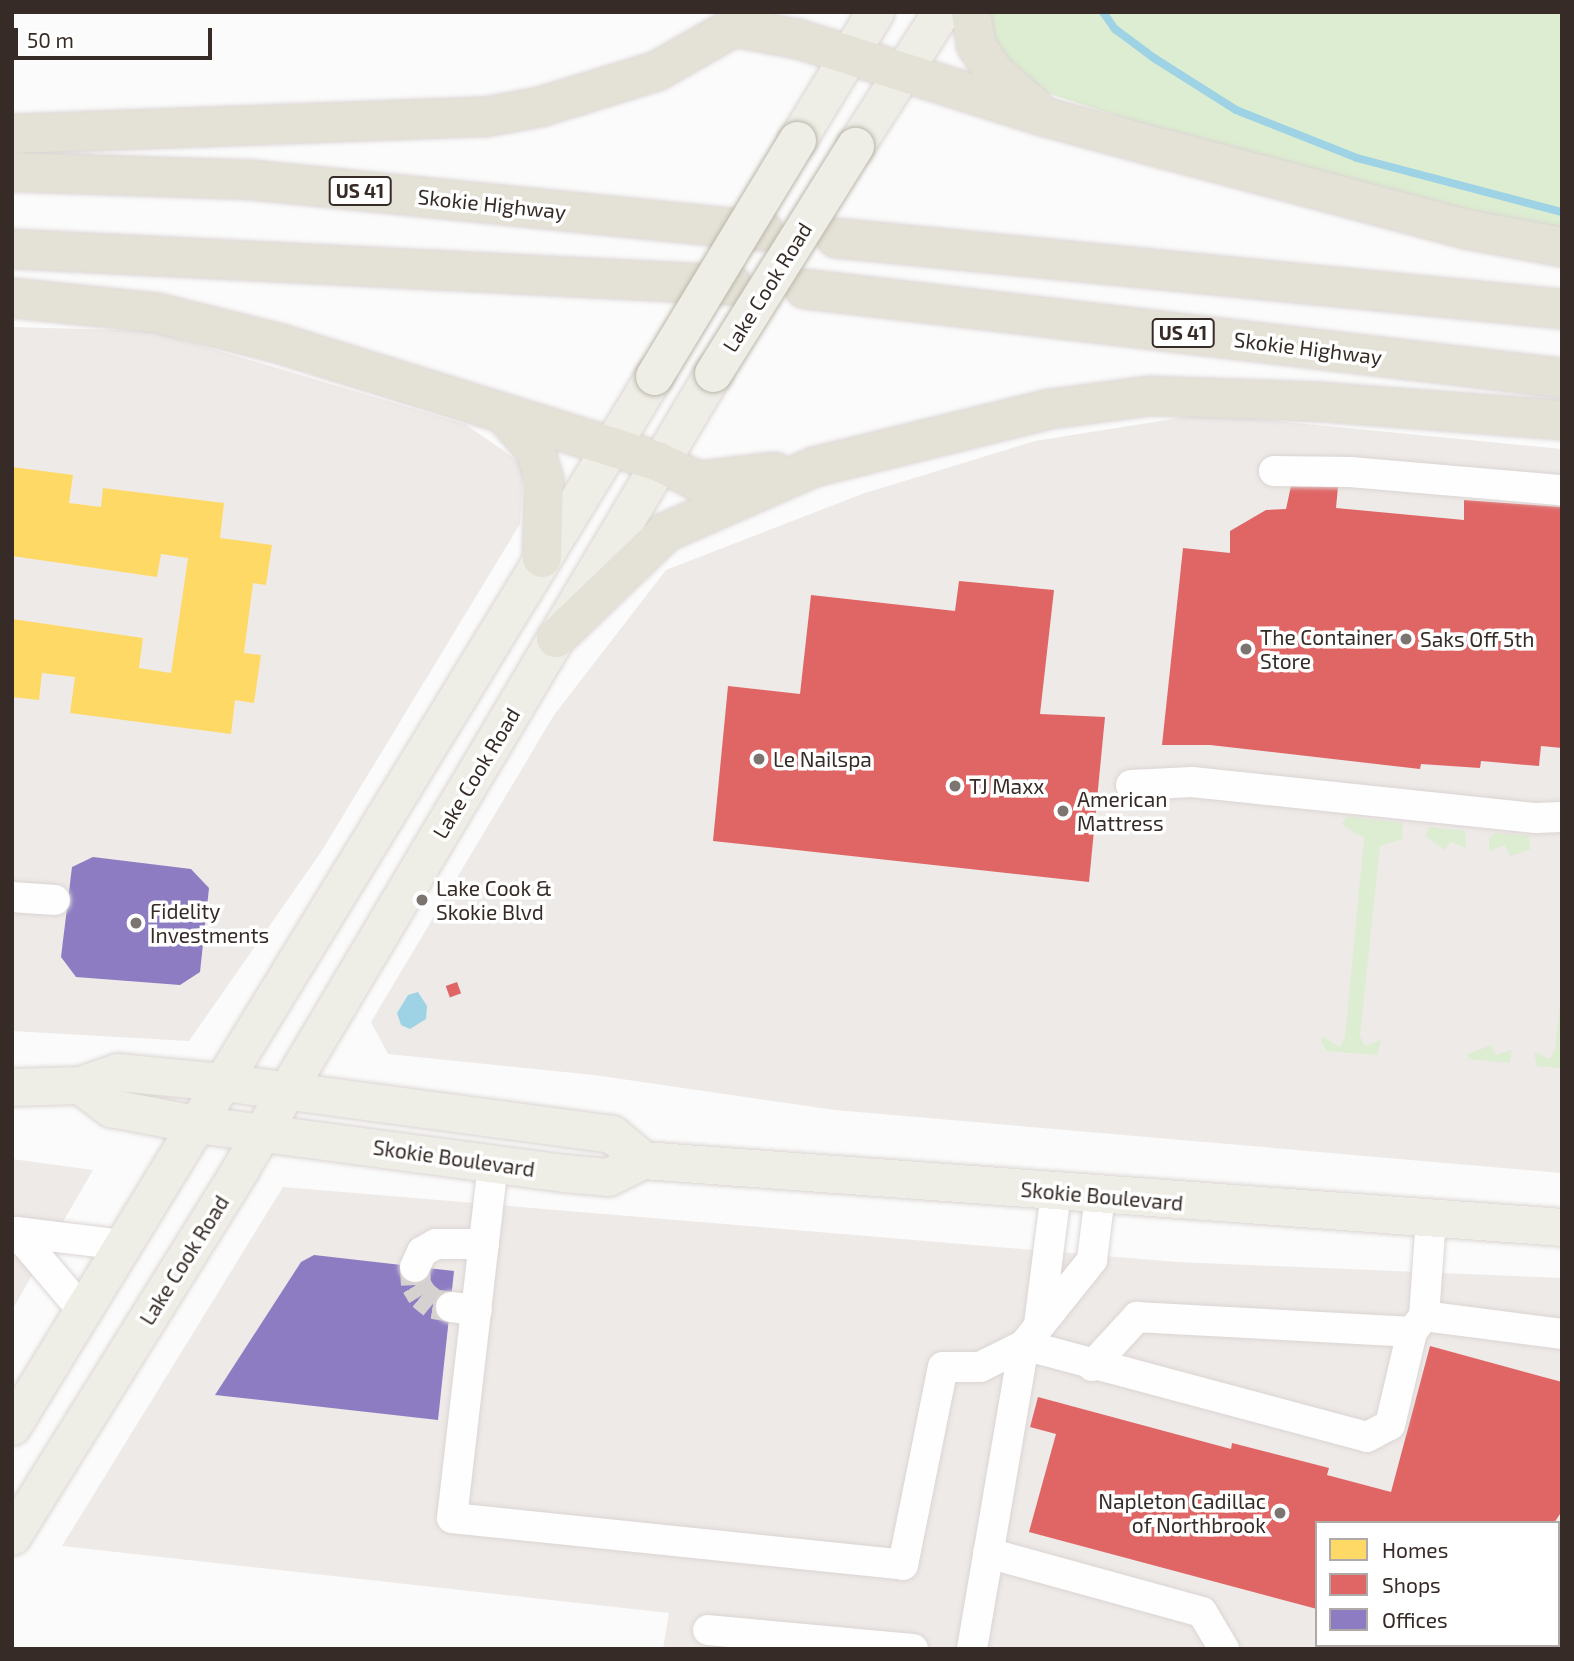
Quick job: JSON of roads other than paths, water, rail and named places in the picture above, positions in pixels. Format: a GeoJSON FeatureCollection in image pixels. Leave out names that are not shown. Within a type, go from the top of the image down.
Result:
{"type":"FeatureCollection","features":[{"type":"Feature","properties":{"kind":"highway"},"geometry":{"type":"LineString","coordinates":[[971,12],[976,45],[995,73],[1046,117]]}},
{"type":"Feature","properties":{"kind":"highway"},"geometry":{"type":"LineString","coordinates":[[12,134],[485,117],[540,107],[657,71],[747,20],[903,74],[1046,117],[1466,229],[1562,247]]}},
{"type":"Feature","properties":{"kind":"highway","name":"Skokie Highway"},"geometry":{"type":"LineString","coordinates":[[12,172],[252,180],[763,231]]}},
{"type":"Feature","properties":{"kind":"highway"},"geometry":{"type":"LineString","coordinates":[[836,238],[1562,309]]}},
{"type":"Feature","properties":{"kind":"highway"},"geometry":{"type":"LineString","coordinates":[[12,249],[732,285]]}},
{"type":"Feature","properties":{"kind":"highway","name":"Skokie Highway"},"geometry":{"type":"LineString","coordinates":[[805,289],[1562,378]]}},
{"type":"Feature","properties":{"kind":"highway"},"geometry":{"type":"LineString","coordinates":[[12,298],[157,313],[333,359],[659,463],[698,481],[814,467],[1051,409],[1150,396],[1321,402],[1562,419]]}},
{"type":"Feature","properties":{"kind":"highway"},"geometry":{"type":"LineString","coordinates":[[505,414],[535,450],[544,480],[542,558]]}},
{"type":"Feature","properties":{"kind":"highway"},"geometry":{"type":"LineString","coordinates":[[556,638],[666,532],[814,467]]}},
{"type":"Feature","properties":{"kind":"main road"},"geometry":{"type":"LineString","coordinates":[[12,1426],[875,12]]}},
{"type":"Feature","properties":{"kind":"main road","name":"Lake Cook Road"},"geometry":{"type":"LineString","coordinates":[[12,1536],[286,1093],[713,373],[941,12]]}},
{"type":"Feature","properties":{"kind":"main road","name":"Skokie Boulevard"},"geometry":{"type":"LineString","coordinates":[[12,1087],[80,1085],[117,1072],[223,1082],[286,1093],[612,1134],[643,1160]]}},
{"type":"Feature","properties":{"kind":"main road","name":"Skokie Boulevard"},"geometry":{"type":"LineString","coordinates":[[80,1085],[111,1108],[196,1124],[608,1177],[643,1160],[1056,1193],[1562,1227]]}},
{"type":"Feature","properties":{"kind":"lane"},"geometry":{"type":"LineString","coordinates":[[1274,471],[1350,472],[1562,490]]}},
{"type":"Feature","properties":{"kind":"lane"},"geometry":{"type":"LineString","coordinates":[[1131,785],[1192,782],[1536,818],[1562,817]]}},
{"type":"Feature","properties":{"kind":"lane"},"geometry":{"type":"LineString","coordinates":[[12,897],[55,900]]}},
{"type":"Feature","properties":{"kind":"lane"},"geometry":{"type":"LineString","coordinates":[[493,1164],[484,1244],[464,1309],[452,1518],[903,1565],[943,1367],[980,1367],[1032,1335],[1092,1260],[1100,1196]]}},
{"type":"Feature","properties":{"kind":"lane"},"geometry":{"type":"LineString","coordinates":[[972,1649],[988,1553],[1032,1335],[1056,1193]]}},
{"type":"Feature","properties":{"kind":"lane"},"geometry":{"type":"LineString","coordinates":[[1032,1335],[1092,1366],[1367,1437],[1390,1425],[1418,1324],[1431,1219]]}},
{"type":"Feature","properties":{"kind":"lane"},"geometry":{"type":"LineString","coordinates":[[13,1233],[124,1245]]}},
{"type":"Feature","properties":{"kind":"lane"},"geometry":{"type":"LineString","coordinates":[[13,1233],[83,1311]]}},
{"type":"Feature","properties":{"kind":"lane"},"geometry":{"type":"LineString","coordinates":[[415,1266],[422,1252],[436,1244],[484,1244]]}},
{"type":"Feature","properties":{"kind":"lane"},"geometry":{"type":"LineString","coordinates":[[1092,1366],[1137,1317],[1418,1324],[1562,1335]]}},
{"type":"Feature","properties":{"kind":"lane"},"geometry":{"type":"LineString","coordinates":[[988,1553],[1202,1612],[1224,1649]]}},
{"type":"Feature","properties":{"kind":"lane"},"geometry":{"type":"LineString","coordinates":[[708,1630],[913,1649]]}},
{"type":"Feature","properties":{"kind":"water"},"geometry":{"type":"Polygon","coordinates":[[[418,992],[427,1006],[426,1019],[410,1029],[401,1025],[397,1013],[408,995],[418,992]]]}},
{"type":"Feature","properties":{"kind":"waterway"},"geometry":{"type":"LineString","coordinates":[[1103,12],[1115,29],[1154,58],[1236,110],[1357,158],[1562,212]]}},
{"type":"Feature","properties":{"kind":"tunnel"},"geometry":{"type":"LineString","coordinates":[[415,1267],[416,1285],[422,1295],[433,1304],[451,1307]]}},
{"type":"Feature","properties":{"kind":"place","name":"Saks Off 5th"},"geometry":{"type":"Point","coordinates":[1406,639]}},
{"type":"Feature","properties":{"kind":"place","name":"The Container Store"},"geometry":{"type":"Point","coordinates":[1246,649]}},
{"type":"Feature","properties":{"kind":"place","name":"Le Nailspa"},"geometry":{"type":"Point","coordinates":[759,759]}},
{"type":"Feature","properties":{"kind":"place","name":"TJ Maxx"},"geometry":{"type":"Point","coordinates":[955,786]}},
{"type":"Feature","properties":{"kind":"place","name":"American Mattress"},"geometry":{"type":"Point","coordinates":[1063,811]}},
{"type":"Feature","properties":{"kind":"place","name":"Lake Cook & Skokie Blvd"},"geometry":{"type":"Point","coordinates":[422,900]}},
{"type":"Feature","properties":{"kind":"place","name":"Fidelity Investments"},"geometry":{"type":"Point","coordinates":[136,923]}},
{"type":"Feature","properties":{"kind":"place","name":"Napleton Cadillac of Northbrook"},"geometry":{"type":"Point","coordinates":[1280,1513]}}]}
